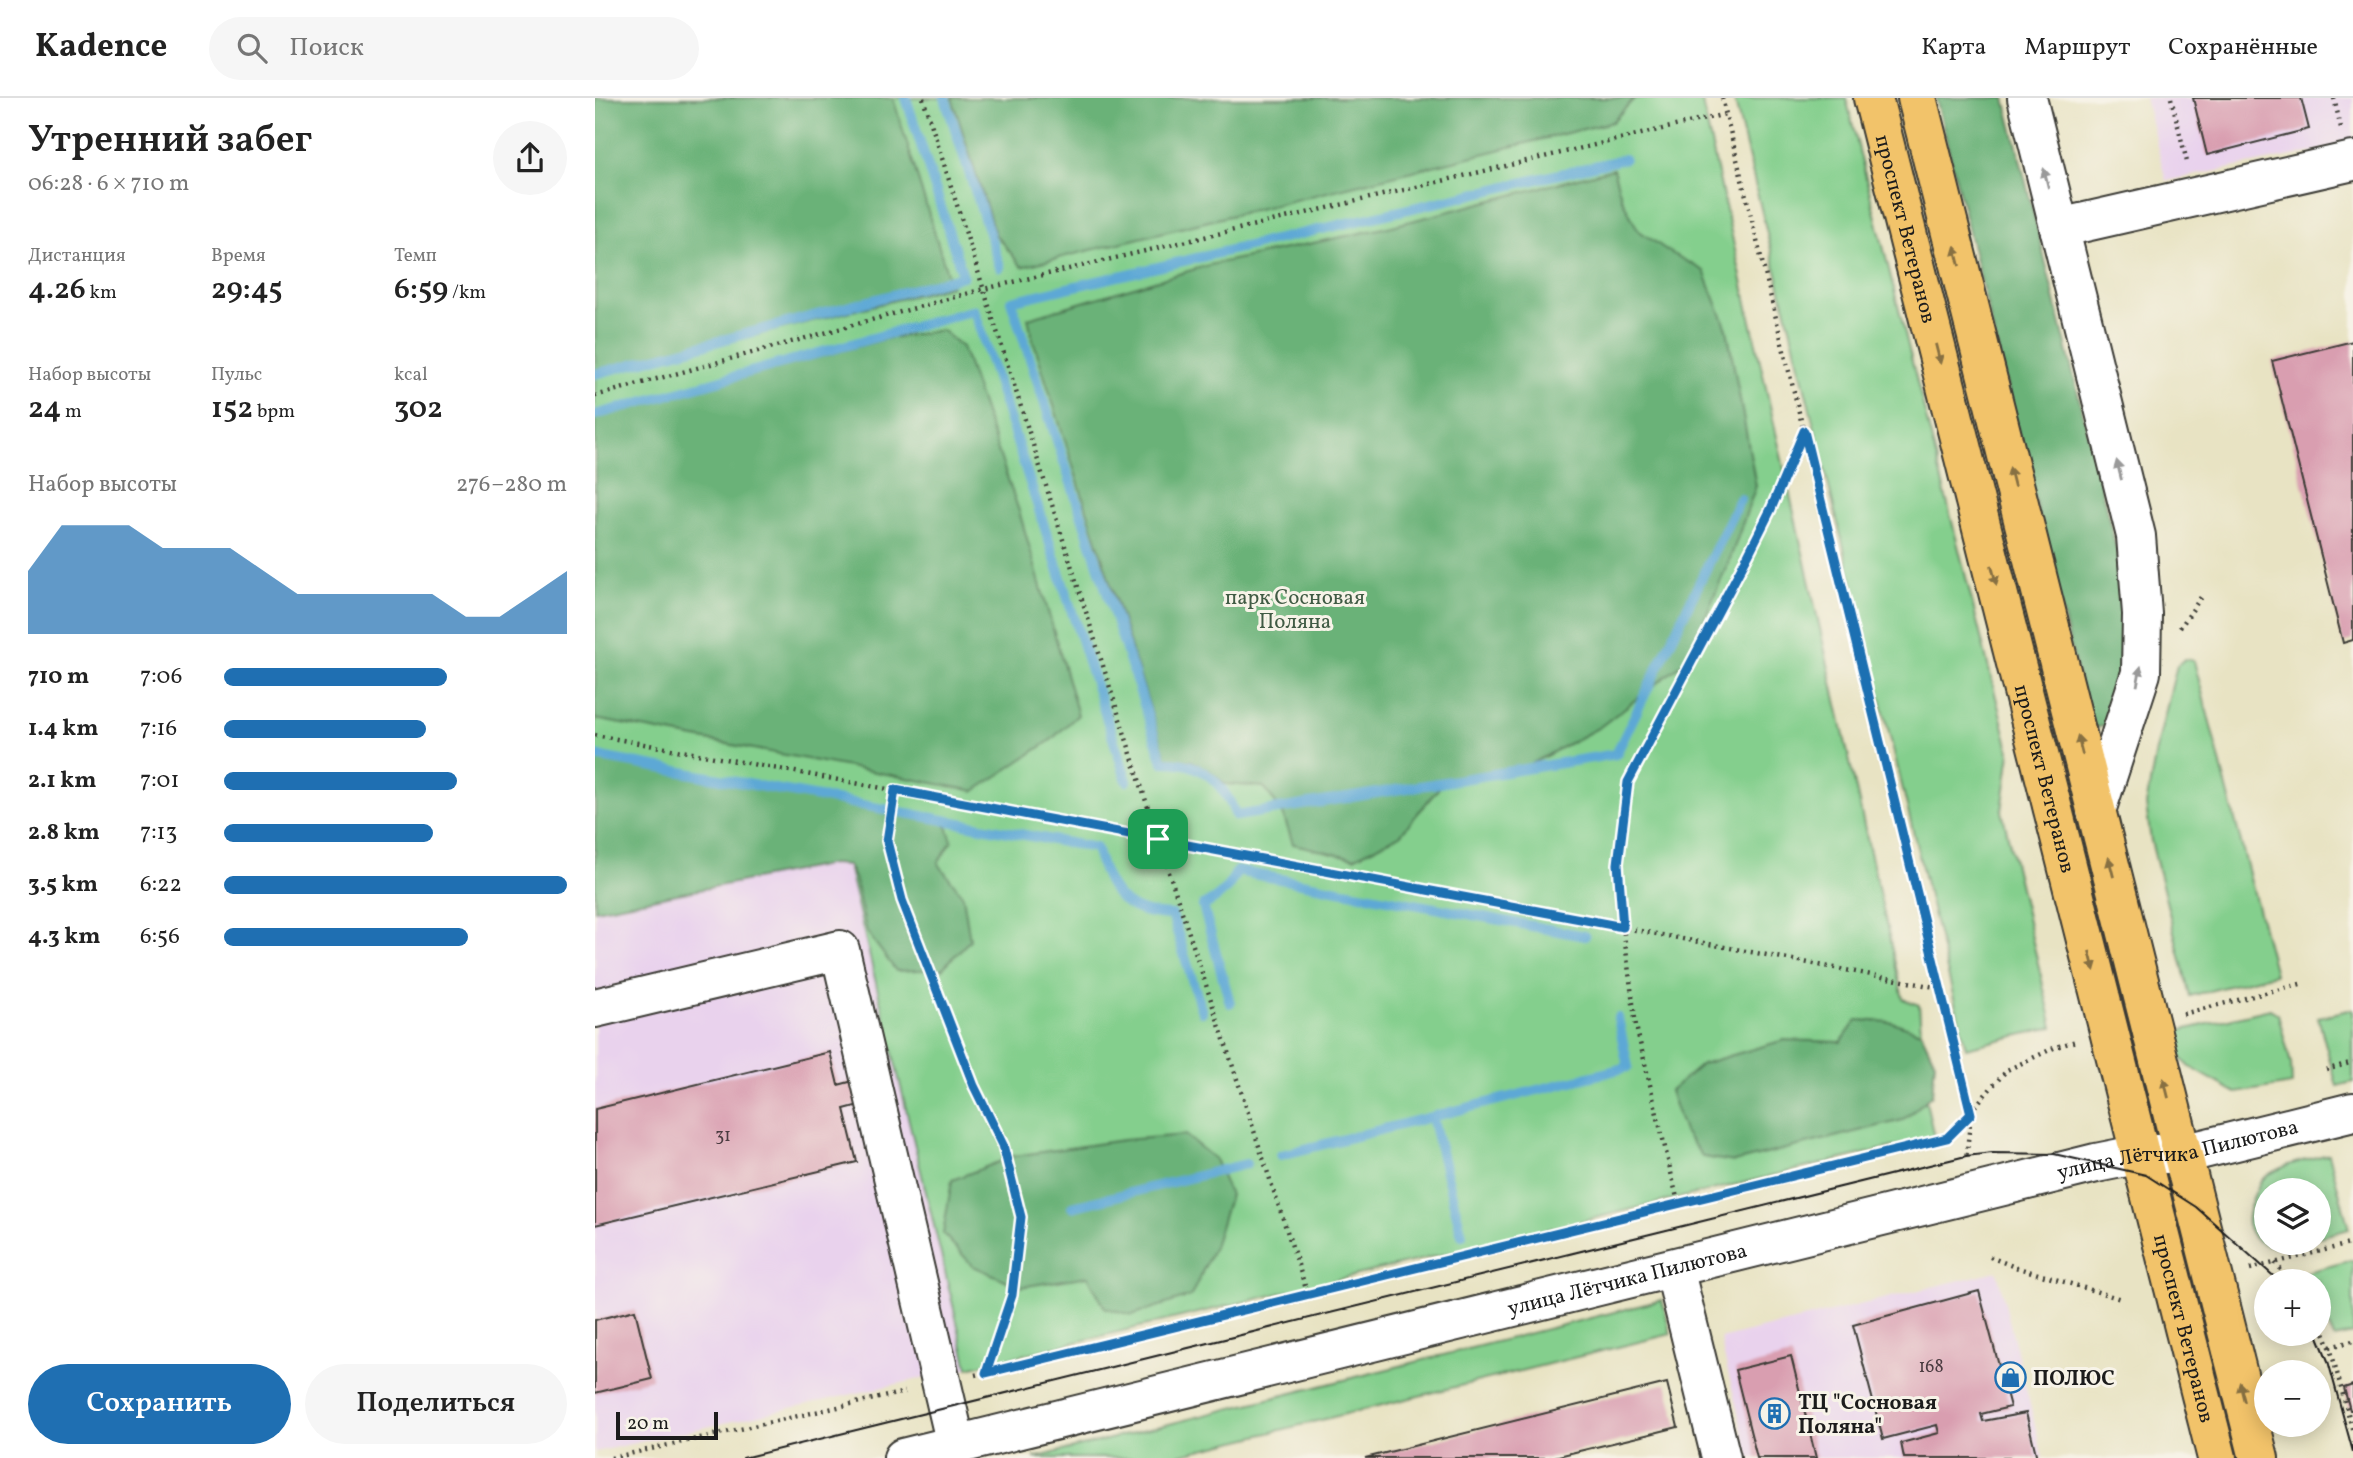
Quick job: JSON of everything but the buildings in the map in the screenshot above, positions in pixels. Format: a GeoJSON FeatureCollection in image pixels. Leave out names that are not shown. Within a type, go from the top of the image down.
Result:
{"type":"FeatureCollection","features":[{"type":"Feature","properties":{"kind":"main road","name":"проспект Ветеранов"},"geometry":{"type":"LineString","coordinates":[[1873,98],[2217,1458]]}},
{"type":"Feature","properties":{"kind":"main road","name":"проспект Ветеранов"},"geometry":{"type":"LineString","coordinates":[[1917,98],[2259,1458]]}},
{"type":"Feature","properties":{"kind":"street"},"geometry":{"type":"LineString","coordinates":[[2027,98],[2136,536],[2142,614],[2141,673],[2096,811]]}},
{"type":"Feature","properties":{"kind":"street"},"geometry":{"type":"LineString","coordinates":[[2059,229],[2353,161]]}},
{"type":"Feature","properties":{"kind":"street"},"geometry":{"type":"LineString","coordinates":[[595,1008],[840,950],[955,1445]]}},
{"type":"Feature","properties":{"kind":"street","name":"улица Лётчика Пилютова"},"geometry":{"type":"LineString","coordinates":[[903,1458],[2141,1154],[2183,1154],[2353,1112]]}},
{"type":"Feature","properties":{"kind":"street"},"geometry":{"type":"LineString","coordinates":[[1674,1268],[1717,1457]]}},
{"type":"Feature","properties":{"kind":"path"},"geometry":{"type":"LineString","coordinates":[[923,98],[1158,839],[1308,1295]]}},
{"type":"Feature","properties":{"kind":"path"},"geometry":{"type":"LineString","coordinates":[[1722,98],[1971,1114],[1966,1156]]}},
{"type":"Feature","properties":{"kind":"path"},"geometry":{"type":"LineString","coordinates":[[2171,98],[2196,197]]}},
{"type":"Feature","properties":{"kind":"path"},"geometry":{"type":"LineString","coordinates":[[2334,98],[2338,115]]}},
{"type":"Feature","properties":{"kind":"path"},"geometry":{"type":"LineString","coordinates":[[595,396],[984,289],[1726,114]]}},
{"type":"Feature","properties":{"kind":"path"},"geometry":{"type":"LineString","coordinates":[[1678,1202],[1636,1026],[1623,927],[1618,864],[1628,782],[1748,555],[1804,431]]}},
{"type":"Feature","properties":{"kind":"path"},"geometry":{"type":"LineString","coordinates":[[2174,635],[2201,597]]}},
{"type":"Feature","properties":{"kind":"path"},"geometry":{"type":"LineString","coordinates":[[595,735],[1940,988]]}},
{"type":"Feature","properties":{"kind":"path"},"geometry":{"type":"LineString","coordinates":[[895,790],[887,841],[902,900],[974,1086],[1003,1145],[1021,1217],[1012,1295],[986,1373]]}},
{"type":"Feature","properties":{"kind":"path"},"geometry":{"type":"LineString","coordinates":[[973,1376],[1947,1138],[1971,1114],[2007,1070],[2056,1047]]}},
{"type":"Feature","properties":{"kind":"path"},"geometry":{"type":"LineString","coordinates":[[2326,1070],[2353,1062]]}},
{"type":"Feature","properties":{"kind":"path"},"geometry":{"type":"LineString","coordinates":[[2240,1272],[2353,1243]]}},
{"type":"Feature","properties":{"kind":"path"},"geometry":{"type":"LineString","coordinates":[[1990,1257],[2121,1299]]}},
{"type":"Feature","properties":{"kind":"path"},"geometry":{"type":"LineString","coordinates":[[2275,1263],[2280,1269]]}},
{"type":"Feature","properties":{"kind":"path"},"geometry":{"type":"LineString","coordinates":[[2353,1340],[2330,1347],[2353,1432]]}},
{"type":"Feature","properties":{"kind":"path"},"geometry":{"type":"LineString","coordinates":[[611,1458],[913,1390]]}},
{"type":"Feature","properties":{"kind":"shaded area"},"geometry":{"type":"Polygon","coordinates":[[[2145,98],[2353,98],[2353,144],[2166,181],[2145,98]]]}},
{"type":"Feature","properties":{"kind":"shaded area"},"geometry":{"type":"Polygon","coordinates":[[[842,841],[968,1368],[595,1452],[595,890],[842,841]]]}},
{"type":"Feature","properties":{"kind":"shaded area"},"geometry":{"type":"Polygon","coordinates":[[[1997,1271],[2043,1458],[1749,1458],[1720,1339],[1997,1271]]]}},
{"type":"Feature","properties":{"kind":"green space","name":"парк Сосновая Поляна"},"geometry":{"type":"Polygon","coordinates":[[[595,98],[1701,98],[1903,999],[1919,1005],[1921,1032],[1910,1029],[1934,1137],[968,1368],[842,841],[595,890],[595,98]]]}},
{"type":"Feature","properties":{"kind":"green space"},"geometry":{"type":"Polygon","coordinates":[[[595,98],[893,98],[951,286],[595,376],[595,98]]]}},
{"type":"Feature","properties":{"kind":"green space"},"geometry":{"type":"Polygon","coordinates":[[[952,98],[1635,98],[1612,122],[1022,267],[995,234],[952,98]]]}},
{"type":"Feature","properties":{"kind":"green space"},"geometry":{"type":"Polygon","coordinates":[[[1734,98],[1846,98],[2010,753],[2002,811],[2053,1027],[1966,1048],[1734,98]]]}},
{"type":"Feature","properties":{"kind":"green space"},"geometry":{"type":"Polygon","coordinates":[[[1936,98],[2005,98],[2120,564],[2125,620],[2123,670],[2106,725],[2097,728],[2089,721],[1936,98]]]}},
{"type":"Feature","properties":{"kind":"green space"},"geometry":{"type":"Polygon","coordinates":[[[1613,169],[1622,199],[1638,230],[1704,271],[1727,329],[1756,486],[1730,559],[1687,660],[1600,727],[1518,771],[1447,778],[1400,835],[1354,858],[1293,844],[1283,814],[1264,787],[1225,784],[1192,761],[1166,758],[1028,318],[1209,265],[1384,228],[1613,169]]]}},
{"type":"Feature","properties":{"kind":"green space"},"geometry":{"type":"Polygon","coordinates":[[[942,330],[962,347],[1019,511],[1078,715],[1051,740],[975,791],[595,719],[595,418],[885,339],[942,330]]]}},
{"type":"Feature","properties":{"kind":"green space"},"geometry":{"type":"Polygon","coordinates":[[[2185,659],[2194,661],[2275,974],[2190,996],[2151,841],[2146,805],[2177,665],[2185,659]]]}},
{"type":"Feature","properties":{"kind":"green space"},"geometry":{"type":"Polygon","coordinates":[[[595,758],[630,759],[946,823],[952,841],[938,863],[963,896],[970,940],[942,969],[896,971],[867,932],[854,878],[848,865],[832,864],[595,910],[595,758]]]}},
{"type":"Feature","properties":{"kind":"green space"},"geometry":{"type":"Polygon","coordinates":[[[2270,1009],[2278,1014],[2291,1064],[2292,1084],[2236,1093],[2190,1067],[2175,1052],[2170,1033],[2270,1009]]]}},
{"type":"Feature","properties":{"kind":"green space"},"geometry":{"type":"Polygon","coordinates":[[[2353,1009],[2353,1082],[2337,1086],[2318,1017],[2353,1009]]]}},
{"type":"Feature","properties":{"kind":"green space"},"geometry":{"type":"Polygon","coordinates":[[[1857,1020],[1892,1022],[1921,1032],[1935,1062],[1932,1095],[1903,1120],[1734,1162],[1703,1157],[1684,1132],[1670,1091],[1702,1064],[1784,1040],[1841,1042],[1857,1020]]]}},
{"type":"Feature","properties":{"kind":"green space"},"geometry":{"type":"Polygon","coordinates":[[[1185,1135],[1215,1159],[1230,1195],[1214,1247],[1191,1296],[1132,1315],[1105,1308],[1088,1276],[1021,1287],[973,1266],[943,1234],[952,1180],[1014,1156],[1123,1140],[1185,1135]]]}},
{"type":"Feature","properties":{"kind":"green space"},"geometry":{"type":"Polygon","coordinates":[[[2329,1154],[2349,1229],[2331,1234],[2331,1178],[2265,1178],[2286,1166],[2329,1154]]]}},
{"type":"Feature","properties":{"kind":"green space"},"geometry":{"type":"Polygon","coordinates":[[[2254,1196],[2254,1237],[2248,1224],[2254,1196]]]}},
{"type":"Feature","properties":{"kind":"green space"},"geometry":{"type":"Polygon","coordinates":[[[2353,1260],[2353,1334],[2334,1338],[2331,1331],[2331,1269],[2318,1269],[2353,1260]]]}},
{"type":"Feature","properties":{"kind":"green space"},"geometry":{"type":"Polygon","coordinates":[[[1662,1300],[1671,1334],[1167,1458],[1034,1458],[1662,1300]]]}},
{"type":"Feature","properties":{"kind":"waterway"},"geometry":{"type":"LineString","coordinates":[[595,374],[963,276],[906,98]]}},
{"type":"Feature","properties":{"kind":"waterway"},"geometry":{"type":"LineString","coordinates":[[945,98],[1000,267]]}},
{"type":"Feature","properties":{"kind":"waterway"},"geometry":{"type":"LineString","coordinates":[[1624,159],[1011,301],[1163,762],[1189,765],[1209,776],[1224,793],[1236,816],[1616,754],[1740,499]]}},
{"type":"Feature","properties":{"kind":"waterway"},"geometry":{"type":"LineString","coordinates":[[595,415],[974,310],[1127,781]]}},
{"type":"Feature","properties":{"kind":"waterway"},"geometry":{"type":"LineString","coordinates":[[595,756],[1096,848],[1106,877],[1120,898],[1141,910],[1172,915],[1202,1012]]}},
{"type":"Feature","properties":{"kind":"waterway"},"geometry":{"type":"LineString","coordinates":[[1230,1003],[1203,906],[1223,892],[1237,871],[1585,936]]}},
{"type":"Feature","properties":{"kind":"waterway"},"geometry":{"type":"LineString","coordinates":[[1281,1155],[1628,1067],[1618,1018]]}},
{"type":"Feature","properties":{"kind":"waterway"},"geometry":{"type":"LineString","coordinates":[[1432,1117],[1462,1235]]}},
{"type":"Feature","properties":{"kind":"waterway"},"geometry":{"type":"LineString","coordinates":[[1072,1207],[1246,1164]]}},
{"type":"Feature","properties":{"kind":"tram line"},"geometry":{"type":"LineString","coordinates":[[743,1458],[1966,1156],[1992,1153],[2054,1154],[2146,1175],[2196,1207],[2266,1269]]}},
{"type":"Feature","properties":{"kind":"tram line"},"geometry":{"type":"LineString","coordinates":[[2322,1346],[2353,1452]]}},
{"type":"Feature","properties":{"kind":"place","name":"ПОЛЮС"},"geometry":{"type":"Point","coordinates":[2010,1378]}},
{"type":"Feature","properties":{"kind":"place","name":"ТЦ \"Сосновая Поляна\""},"geometry":{"type":"Point","coordinates":[1775,1414]}},
{"type":"Feature","properties":{"kind":"route"},"geometry":{"type":"LineString","coordinates":[[1804,431],[1971,1114],[1947,1138],[986,1373],[1012,1295],[1021,1217],[1003,1145],[974,1086],[902,900],[887,841],[895,790],[1158,839],[1623,927],[1618,864],[1628,782],[1748,555],[1804,431]]}}]}
